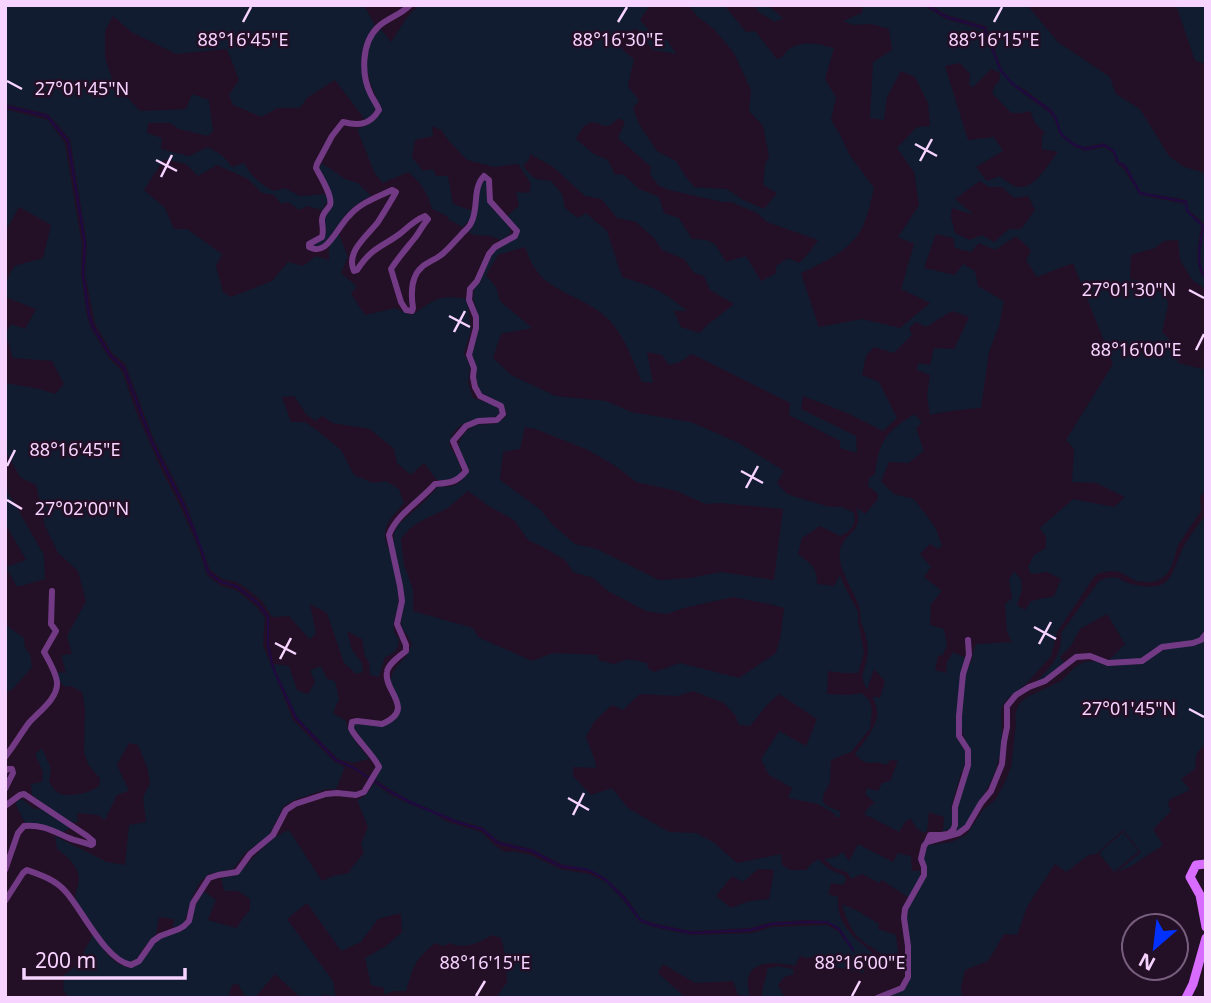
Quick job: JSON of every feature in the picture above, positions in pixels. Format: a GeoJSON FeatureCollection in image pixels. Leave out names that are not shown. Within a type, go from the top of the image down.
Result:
{"type":"FeatureCollection","features":[{"type":"Feature","properties":{"kind":"street"},"geometry":{"type":"LineString","coordinates":[[5,901],[23,873],[27,870],[40,874],[66,892],[108,951],[131,965],[139,961],[153,941],[184,926],[192,903],[209,878],[237,872],[250,854],[273,835],[286,810],[295,804],[326,794],[356,795],[363,792],[379,767],[375,758],[351,729],[351,725],[357,721],[382,724],[393,717],[397,709],[397,700],[389,685],[387,671],[406,651],[406,645],[397,624],[402,601],[389,535],[400,518],[435,484],[452,483],[460,479],[466,471],[453,441],[467,426],[478,421],[497,420],[503,414],[501,406],[480,397],[475,387],[474,368],[469,355],[476,317],[469,300],[470,289],[477,281],[489,254],[517,232],[490,201],[489,180],[484,176],[478,187],[471,224],[444,253],[421,267],[416,274],[410,296],[412,311],[406,310],[401,302],[391,269],[428,219],[425,216],[416,219],[402,232],[372,251],[357,270],[354,271],[351,262],[361,240],[376,225],[396,192],[392,190],[360,206],[325,246],[313,250],[309,247],[309,244],[322,237],[324,229],[321,222],[323,214],[330,206],[331,198],[317,164],[343,121],[364,124],[379,110],[368,86],[365,68],[369,39],[378,27],[404,12],[410,5]]}},
{"type":"Feature","properties":{"kind":"street"},"geometry":{"type":"LineString","coordinates":[[5,757],[30,722],[52,698],[58,683],[44,652],[56,631],[51,624],[52,591]]}},
{"type":"Feature","properties":{"kind":"street"},"geometry":{"type":"LineString","coordinates":[[927,842],[959,833],[967,827],[991,791],[1002,764],[1007,706],[1016,695],[1045,681],[1076,657],[1090,656],[1108,663],[1142,662],[1162,647],[1193,643],[1206,634]]}},
{"type":"Feature","properties":{"kind":"street"},"geometry":{"type":"LineString","coordinates":[[877,998],[902,988],[908,977],[904,918],[905,909],[924,874],[921,853],[930,835],[948,834],[956,825],[955,807],[968,765],[968,750],[959,736],[959,716],[962,674],[969,655],[968,640]]}},
{"type":"Feature","properties":{"kind":"street"},"geometry":{"type":"LineString","coordinates":[[5,771],[12,769],[13,773],[5,789]]}},
{"type":"Feature","properties":{"kind":"street"},"geometry":{"type":"LineString","coordinates":[[5,806],[24,794],[88,836],[93,844],[43,827],[24,826],[18,833],[5,870]]}},
{"type":"Feature","properties":{"kind":"street"},"geometry":{"type":"LineString","coordinates":[[1206,864],[1196,865],[1190,877],[1200,895],[1206,927]]}},
{"type":"Feature","properties":{"kind":"street"},"geometry":{"type":"LineString","coordinates":[[1186,998],[1193,984],[1206,938]]}},
{"type":"Feature","properties":{"kind":"shaded area"},"geometry":{"type":"Polygon","coordinates":[[[5,5],[364,5],[375,25],[364,44],[362,54],[362,77],[376,106],[376,110],[366,121],[335,80],[307,98],[300,108],[277,108],[262,117],[233,105],[229,95],[239,80],[227,49],[176,54],[131,32],[113,16],[105,31],[105,57],[117,95],[128,98],[140,111],[186,109],[192,94],[209,100],[213,131],[208,136],[179,129],[170,123],[148,123],[147,133],[162,138],[161,149],[189,156],[208,147],[223,156],[232,167],[244,163],[256,179],[274,191],[285,188],[300,196],[324,194],[329,199],[322,210],[307,206],[299,210],[288,202],[281,204],[274,195],[262,193],[248,179],[217,165],[198,176],[186,164],[164,159],[144,190],[165,208],[174,229],[187,229],[222,254],[216,266],[223,292],[231,297],[272,281],[288,262],[303,266],[316,256],[329,260],[329,246],[338,232],[348,257],[341,273],[357,286],[351,294],[365,315],[395,308],[411,315],[442,298],[467,299],[471,329],[464,353],[470,366],[468,383],[473,398],[499,406],[499,414],[486,420],[464,424],[453,435],[449,445],[461,470],[455,478],[437,480],[424,463],[411,475],[397,463],[394,449],[370,429],[333,423],[322,416],[315,421],[306,414],[294,396],[282,397],[291,422],[305,422],[341,450],[354,475],[373,483],[386,481],[399,489],[404,503],[391,518],[385,531],[397,583],[398,602],[393,626],[399,639],[395,651],[385,657],[379,677],[370,675],[362,639],[347,631],[352,650],[362,663],[363,672],[356,674],[344,663],[327,613],[310,604],[316,633],[310,640],[289,616],[272,617],[262,601],[246,588],[236,582],[222,579],[210,570],[186,504],[154,440],[125,364],[112,353],[95,324],[85,274],[87,244],[70,139],[48,114],[5,104],[5,5]]]}},
{"type":"Feature","properties":{"kind":"shaded area"},"geometry":{"type":"Polygon","coordinates":[[[419,5],[650,5],[640,20],[652,34],[667,40],[676,54],[653,50],[635,28],[620,43],[623,50],[634,59],[628,86],[639,101],[633,108],[639,124],[657,151],[676,161],[694,187],[727,189],[764,209],[777,193],[763,185],[765,164],[769,156],[763,126],[749,111],[751,90],[734,53],[714,29],[688,5],[724,5],[746,32],[755,31],[777,59],[789,49],[801,44],[811,43],[834,48],[825,79],[836,97],[831,120],[849,154],[874,188],[858,235],[836,255],[801,273],[819,327],[862,319],[900,328],[930,303],[901,289],[914,244],[898,237],[919,205],[914,172],[897,148],[917,127],[930,126],[928,103],[915,77],[901,71],[887,97],[884,120],[870,118],[873,62],[892,50],[889,29],[871,24],[853,25],[843,21],[862,13],[863,5],[923,5],[946,19],[984,30],[1000,71],[1013,86],[1050,113],[1060,135],[1073,146],[1085,151],[1104,147],[1113,153],[1117,164],[1123,168],[1140,195],[1185,204],[1187,211],[1201,226],[1198,262],[1206,280],[1206,289],[1193,281],[1180,260],[1178,240],[1164,241],[1155,248],[1131,255],[1130,279],[1144,281],[1154,290],[1166,294],[1168,305],[1162,332],[1170,340],[1178,363],[1203,369],[1206,367],[1206,492],[1200,496],[1201,511],[1178,545],[1172,566],[1166,575],[1157,581],[1136,581],[1120,572],[1109,571],[1094,577],[1057,632],[1051,656],[1026,684],[1007,699],[1001,709],[1000,755],[994,775],[966,824],[960,830],[951,832],[968,747],[961,721],[965,675],[976,644],[1012,642],[1007,632],[1005,604],[1012,598],[1009,580],[1014,571],[1021,579],[1022,590],[1017,605],[1025,610],[1031,601],[1054,596],[1061,579],[1047,572],[1031,574],[1028,567],[1034,555],[1046,548],[1046,537],[1040,528],[1073,499],[1114,507],[1125,497],[1096,483],[1072,482],[1074,449],[1066,440],[1113,364],[1073,263],[1037,277],[1026,260],[1031,250],[1016,236],[995,250],[979,243],[971,252],[955,248],[953,238],[936,234],[924,268],[955,275],[963,264],[975,271],[978,286],[1004,301],[999,326],[989,352],[981,408],[930,415],[927,396],[930,375],[917,370],[918,363],[930,365],[934,348],[954,349],[969,317],[952,311],[926,327],[916,322],[909,328],[912,335],[894,353],[874,347],[866,356],[862,375],[879,382],[897,418],[883,431],[803,396],[801,409],[856,436],[857,453],[840,448],[840,441],[789,415],[790,403],[692,354],[669,365],[662,355],[647,352],[653,383],[642,382],[627,347],[612,323],[596,309],[548,282],[534,267],[525,247],[498,255],[486,275],[496,287],[500,301],[532,328],[501,334],[493,358],[511,375],[556,396],[606,401],[631,412],[691,422],[739,443],[784,471],[777,483],[787,494],[853,512],[854,524],[847,532],[840,536],[820,526],[802,538],[798,554],[812,566],[817,584],[834,586],[840,575],[858,612],[864,653],[858,673],[828,671],[827,694],[862,693],[869,700],[872,709],[870,729],[851,752],[831,760],[830,782],[823,802],[839,811],[841,817],[835,817],[835,814],[818,804],[788,798],[792,788],[769,775],[761,759],[779,731],[806,746],[817,719],[779,694],[750,726],[739,725],[735,715],[724,703],[693,691],[678,696],[640,694],[623,710],[612,705],[594,722],[586,737],[596,768],[573,767],[573,776],[591,795],[612,788],[628,808],[669,832],[696,833],[713,842],[737,863],[781,854],[782,865],[790,870],[806,870],[819,859],[830,869],[844,875],[846,880],[843,885],[831,883],[828,894],[838,897],[838,909],[846,927],[881,961],[881,966],[877,969],[876,965],[864,965],[864,973],[827,967],[817,956],[800,956],[795,966],[768,963],[755,967],[748,978],[749,996],[738,995],[733,981],[695,983],[663,964],[658,973],[686,998],[496,998],[507,982],[506,958],[501,938],[492,935],[466,945],[449,943],[444,946],[435,943],[416,964],[406,991],[384,994],[384,988],[371,985],[365,958],[386,946],[402,932],[401,913],[378,919],[361,942],[341,951],[307,903],[287,919],[333,981],[336,998],[324,994],[322,998],[301,998],[275,974],[257,995],[258,998],[246,998],[238,984],[232,985],[228,998],[69,998],[63,990],[64,975],[76,966],[93,935],[114,961],[132,968],[159,938],[186,928],[204,891],[216,900],[208,920],[237,928],[250,910],[250,899],[238,891],[224,891],[221,878],[238,875],[269,843],[289,830],[322,881],[349,873],[364,853],[361,844],[368,827],[357,800],[365,795],[374,783],[391,795],[448,822],[481,832],[505,852],[531,855],[560,869],[589,874],[606,882],[640,922],[653,927],[692,935],[752,933],[772,927],[827,925],[838,931],[854,953],[840,928],[827,921],[772,922],[749,928],[691,931],[641,919],[625,896],[604,877],[588,869],[561,864],[532,849],[499,841],[482,827],[456,820],[413,802],[375,779],[381,765],[353,727],[355,723],[386,725],[395,717],[399,710],[392,691],[392,674],[412,644],[401,621],[404,602],[394,533],[398,525],[438,487],[456,485],[465,476],[468,471],[459,444],[465,432],[477,425],[496,423],[507,414],[493,398],[481,393],[476,382],[476,367],[472,354],[479,318],[473,298],[474,289],[494,250],[517,238],[506,217],[519,206],[516,192],[529,193],[531,184],[518,164],[494,167],[467,160],[441,130],[432,126],[433,136],[415,140],[412,157],[423,171],[433,169],[436,176],[448,176],[453,204],[473,211],[463,227],[432,209],[423,189],[408,172],[383,183],[375,174],[357,129],[372,122],[382,108],[368,76],[367,50],[371,40],[381,29],[391,42],[407,17],[419,5]],[[960,63],[945,66],[968,140],[994,137],[1003,151],[976,167],[987,181],[1000,176],[1017,187],[1031,183],[1042,174],[1058,152],[1042,149],[1042,136],[1045,133],[1035,123],[1030,111],[1011,113],[992,93],[999,82],[1000,73],[991,69],[973,87],[969,85],[970,74],[960,63]],[[619,118],[609,126],[590,123],[576,139],[594,154],[608,160],[615,175],[623,174],[639,189],[659,197],[664,213],[679,218],[692,239],[706,240],[714,244],[726,262],[746,256],[761,281],[776,273],[776,266],[788,258],[799,263],[818,240],[767,222],[757,213],[731,202],[659,186],[650,174],[651,167],[618,138],[625,122],[619,118]],[[530,154],[529,160],[523,165],[535,178],[551,181],[562,194],[565,208],[578,218],[586,213],[607,231],[622,277],[657,290],[687,311],[674,311],[681,327],[700,333],[734,304],[710,290],[704,276],[694,273],[684,259],[662,250],[654,238],[636,222],[617,218],[601,199],[585,196],[553,167],[530,154]],[[980,181],[955,199],[974,215],[952,208],[955,233],[970,240],[982,235],[994,242],[1009,229],[1021,229],[1035,210],[1028,196],[1014,198],[1002,187],[989,187],[980,181]],[[525,427],[520,449],[503,452],[500,480],[541,510],[552,524],[575,544],[597,549],[659,580],[721,572],[774,580],[783,509],[705,504],[677,491],[636,482],[588,450],[525,427]],[[468,491],[447,508],[415,525],[401,539],[404,565],[413,589],[413,611],[473,628],[478,637],[532,661],[553,653],[598,655],[598,660],[614,664],[628,659],[647,663],[648,668],[654,672],[680,663],[739,678],[776,653],[784,608],[733,597],[667,614],[646,611],[608,591],[593,578],[573,572],[565,560],[528,540],[514,520],[468,491]],[[758,869],[743,882],[732,876],[716,896],[731,908],[749,901],[769,899],[774,870],[758,869]]]}},
{"type":"Feature","properties":{"kind":"shaded area"},"geometry":{"type":"Polygon","coordinates":[[[755,5],[767,5],[783,18],[775,22],[758,12],[755,5]]]}},
{"type":"Feature","properties":{"kind":"shaded area"},"geometry":{"type":"Polygon","coordinates":[[[930,5],[1027,5],[1058,42],[1110,77],[1116,94],[1140,109],[1169,156],[1184,167],[1206,173],[1206,276],[1200,257],[1205,224],[1188,210],[1187,200],[1141,192],[1126,165],[1119,162],[1114,150],[1104,143],[1084,147],[1074,143],[1061,133],[1052,110],[1014,84],[1002,70],[986,26],[947,15],[930,5]]]}},
{"type":"Feature","properties":{"kind":"shaded area"},"geometry":{"type":"Polygon","coordinates":[[[1176,5],[1206,5],[1206,64],[1195,61],[1176,5]]]}},
{"type":"Feature","properties":{"kind":"shaded area"},"geometry":{"type":"Polygon","coordinates":[[[5,109],[48,120],[65,143],[82,245],[81,274],[91,328],[109,358],[122,371],[137,414],[198,547],[207,575],[221,586],[236,590],[257,607],[265,618],[263,645],[293,720],[335,762],[345,767],[336,789],[326,789],[284,806],[269,835],[245,853],[233,869],[209,874],[200,882],[184,922],[179,927],[173,927],[174,919],[159,917],[156,934],[134,962],[124,961],[113,951],[79,906],[76,901],[79,882],[77,870],[57,849],[55,836],[107,862],[125,865],[129,825],[146,822],[143,797],[150,783],[138,745],[129,743],[117,765],[129,791],[117,795],[105,820],[98,815],[77,813],[78,821],[74,823],[32,795],[31,784],[42,782],[43,772],[35,754],[42,748],[51,769],[49,781],[57,792],[67,795],[84,793],[99,786],[100,779],[88,764],[84,753],[85,709],[82,692],[71,686],[65,687],[55,672],[66,673],[61,655],[72,654],[67,636],[86,601],[78,571],[58,553],[45,526],[36,485],[20,477],[5,450],[5,383],[55,394],[64,384],[52,361],[13,358],[6,334],[11,324],[25,329],[36,309],[5,297],[5,284],[14,266],[43,258],[51,225],[19,207],[5,232],[5,109]]]}},
{"type":"Feature","properties":{"kind":"shaded area"},"geometry":{"type":"Polygon","coordinates":[[[322,163],[345,179],[358,183],[371,196],[350,211],[324,245],[318,247],[311,246],[325,235],[323,220],[331,206],[319,168],[322,163]]]}},
{"type":"Feature","properties":{"kind":"shaded area"},"geometry":{"type":"Polygon","coordinates":[[[484,178],[487,180],[490,206],[509,225],[511,234],[501,240],[469,232],[475,219],[484,178]]]}},
{"type":"Feature","properties":{"kind":"shaded area"},"geometry":{"type":"Polygon","coordinates":[[[915,414],[922,423],[916,428],[924,451],[908,463],[889,462],[881,481],[894,494],[914,499],[935,527],[942,545],[938,549],[930,544],[920,554],[931,567],[924,577],[942,591],[931,604],[930,625],[944,629],[947,645],[943,655],[938,656],[935,670],[946,673],[947,662],[953,652],[966,658],[956,737],[965,751],[966,764],[951,807],[954,823],[943,832],[944,817],[929,812],[927,831],[924,833],[916,828],[911,819],[906,821],[899,832],[864,814],[875,803],[865,794],[867,788],[878,791],[882,783],[890,781],[898,761],[891,760],[886,765],[867,763],[855,754],[876,721],[873,699],[874,696],[880,698],[885,681],[874,669],[867,690],[865,685],[863,678],[867,640],[859,606],[839,556],[842,544],[858,522],[856,507],[865,514],[877,500],[878,494],[868,486],[869,478],[875,474],[882,445],[897,426],[915,414]]]}},
{"type":"Feature","properties":{"kind":"shaded area"},"geometry":{"type":"Polygon","coordinates":[[[5,487],[44,555],[45,579],[17,587],[6,567],[26,560],[5,523],[5,487]]]}},
{"type":"Feature","properties":{"kind":"shaded area"},"geometry":{"type":"Polygon","coordinates":[[[1206,514],[1206,627],[1199,639],[1170,643],[1141,659],[1109,660],[1125,644],[1107,614],[1080,629],[1071,646],[1060,657],[1064,663],[1043,681],[1033,684],[1054,662],[1060,648],[1061,633],[1099,581],[1115,578],[1129,584],[1148,587],[1164,583],[1173,572],[1186,542],[1206,514]]]}},
{"type":"Feature","properties":{"kind":"shaded area"},"geometry":{"type":"Polygon","coordinates":[[[5,624],[24,638],[32,667],[12,690],[5,692],[7,643],[5,624]]]}},
{"type":"Feature","properties":{"kind":"shaded area"},"geometry":{"type":"Polygon","coordinates":[[[1206,637],[1206,745],[1198,752],[1195,769],[1181,779],[1190,790],[1170,799],[1168,804],[1171,811],[1153,829],[1163,845],[1130,867],[1117,872],[1141,852],[1123,830],[1096,854],[1089,855],[1066,872],[1055,864],[1027,907],[1017,935],[1004,934],[988,961],[965,970],[961,987],[962,998],[883,998],[910,979],[911,947],[906,918],[907,910],[925,875],[925,850],[928,845],[952,842],[967,834],[983,810],[995,800],[1011,767],[1015,714],[1019,704],[1025,698],[1061,681],[1084,662],[1094,661],[1108,666],[1142,664],[1161,651],[1206,637]]]}},
{"type":"Feature","properties":{"kind":"shaded area"},"geometry":{"type":"Polygon","coordinates":[[[274,664],[289,666],[297,690],[308,694],[315,682],[310,670],[321,666],[327,679],[335,681],[339,699],[333,713],[346,721],[352,736],[369,759],[353,763],[338,759],[297,717],[274,664]]]}},
{"type":"Feature","properties":{"kind":"shaded area"},"geometry":{"type":"Polygon","coordinates":[[[22,799],[34,809],[41,809],[70,828],[62,833],[36,823],[25,823],[16,805],[17,800],[22,799]]]}},
{"type":"Feature","properties":{"kind":"shaded area"},"geometry":{"type":"Polygon","coordinates":[[[1123,832],[1139,851],[1114,872],[1099,853],[1123,832]]]}},
{"type":"Feature","properties":{"kind":"shaded area"},"geometry":{"type":"Polygon","coordinates":[[[858,844],[893,862],[898,853],[911,856],[912,871],[920,871],[920,877],[909,898],[882,880],[879,883],[862,874],[851,879],[848,873],[833,867],[824,859],[843,852],[849,861],[858,844]]]}},
{"type":"Feature","properties":{"kind":"shaded area"},"geometry":{"type":"Polygon","coordinates":[[[842,904],[879,924],[878,929],[896,935],[898,953],[895,960],[887,961],[856,935],[842,904]]]}},
{"type":"Feature","properties":{"kind":"shaded area"},"geometry":{"type":"Polygon","coordinates":[[[777,966],[793,969],[794,974],[784,977],[778,985],[785,998],[762,998],[767,969],[777,966]]]}},
{"type":"Feature","properties":{"kind":"waterway"},"geometry":{"type":"LineString","coordinates":[[926,5],[947,17],[984,28],[1001,71],[1014,85],[1051,111],[1061,134],[1073,144],[1085,149],[1104,145],[1114,151],[1118,162],[1125,166],[1140,193],[1186,202],[1187,211],[1203,226],[1199,260],[1206,278]]}},
{"type":"Feature","properties":{"kind":"waterway"},"geometry":{"type":"LineString","coordinates":[[5,106],[47,116],[68,141],[85,244],[83,274],[93,327],[110,355],[124,368],[152,442],[184,506],[208,572],[221,582],[236,586],[258,603],[268,617],[268,644],[273,668],[296,718],[336,760],[412,803],[457,822],[482,829],[498,843],[532,851],[560,866],[589,870],[605,879],[624,898],[640,920],[653,925],[692,933],[750,930],[772,924],[827,922],[839,929],[853,950]]}}]}
